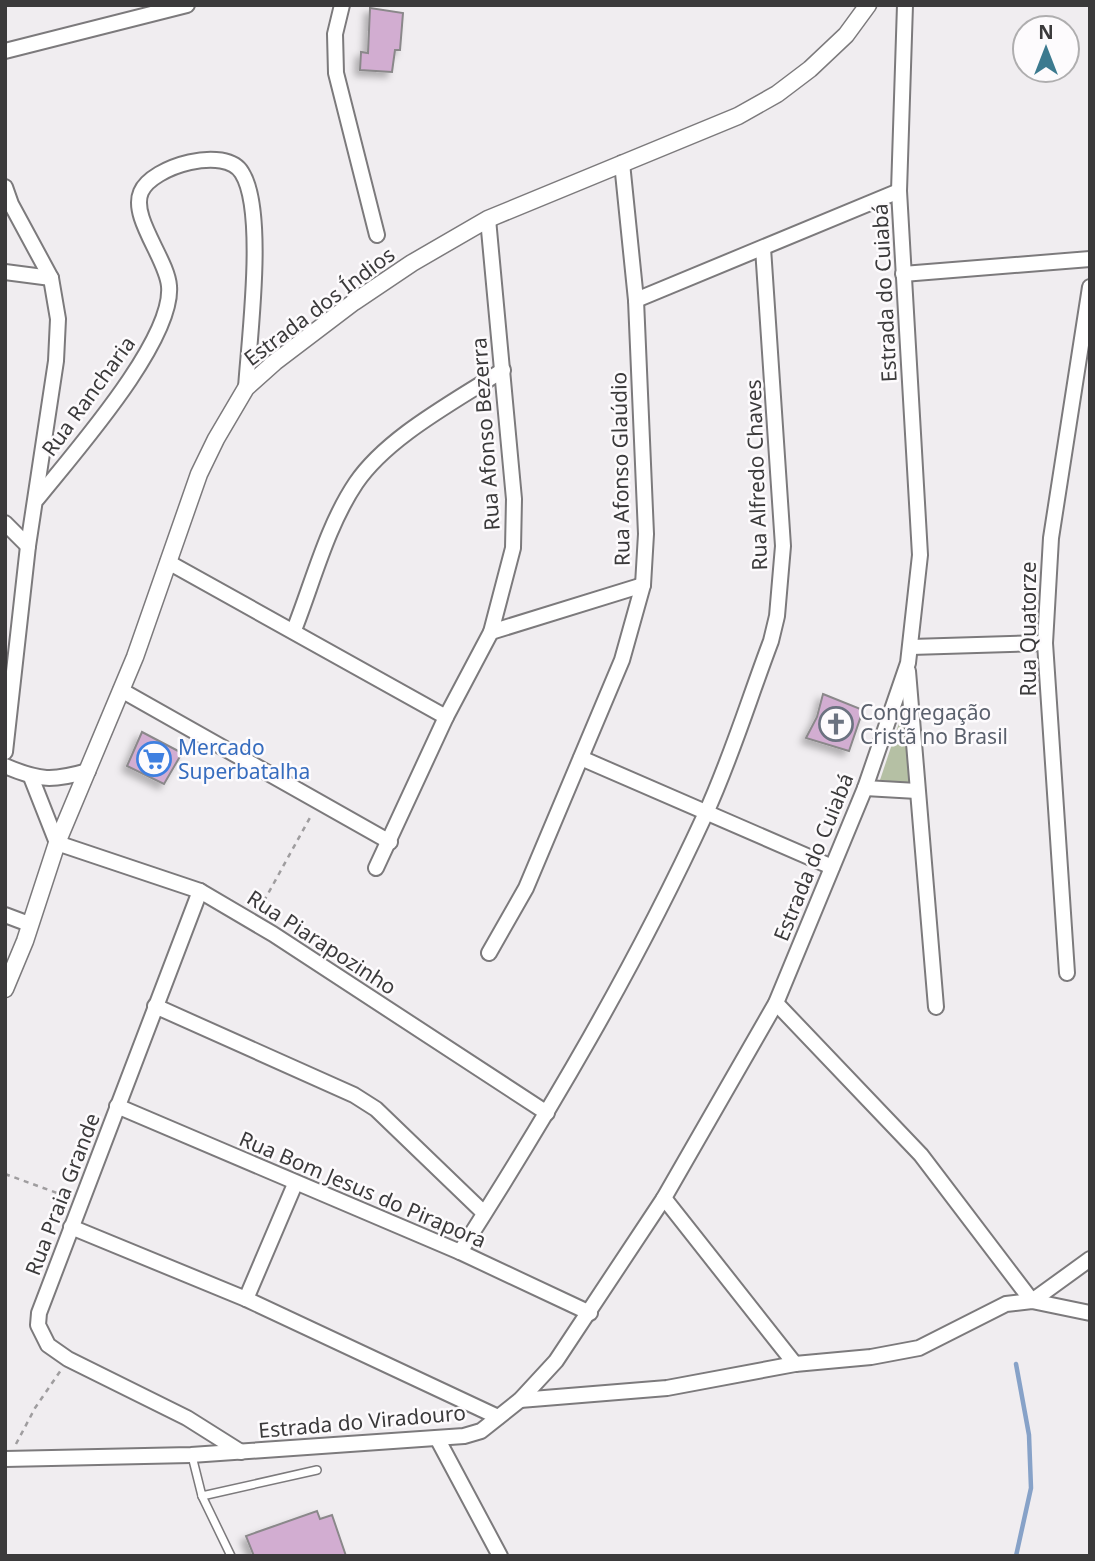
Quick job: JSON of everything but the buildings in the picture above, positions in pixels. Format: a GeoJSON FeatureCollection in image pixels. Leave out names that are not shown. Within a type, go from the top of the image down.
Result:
{"type":"FeatureCollection","features":[{"type":"Feature","properties":{"kind":"street"},"geometry":{"type":"LineString","coordinates":[[5,51],[187,5]]}},
{"type":"Feature","properties":{"kind":"street"},"geometry":{"type":"LineString","coordinates":[[342,5],[335,34],[336,73],[377,235]]}},
{"type":"Feature","properties":{"kind":"street","name":"Estrada dos Índios"},"geometry":{"type":"LineString","coordinates":[[5,989],[57,843],[121,690],[199,474],[221,429],[246,388],[275,362],[354,302],[412,263],[488,219],[738,116],[777,94],[810,69],[846,35],[868,5]]}},
{"type":"Feature","properties":{"kind":"street","name":"Estrada do Cuiabá"},"geometry":{"type":"LineString","coordinates":[[520,1400],[556,1361],[590,1313],[663,1198],[776,1003],[865,788],[908,663],[920,555],[899,191],[905,5]]}},
{"type":"Feature","properties":{"kind":"street","name":"Rua Rancharia"},"geometry":{"type":"LineString","coordinates":[[37,499],[111,407],[165,317],[170,287],[167,272],[141,214],[142,191],[150,180],[164,172],[205,159],[230,161],[242,172],[249,191],[254,246],[246,388]]}},
{"type":"Feature","properties":{"kind":"street","name":"Rua Afonso Glaúdio"},"geometry":{"type":"LineString","coordinates":[[489,953],[526,888],[622,660],[643,585],[646,534],[636,300],[622,163]]}},
{"type":"Feature","properties":{"kind":"street"},"geometry":{"type":"LineString","coordinates":[[5,187],[11,204],[51,278],[58,319],[57,361],[28,546],[5,752]]}},
{"type":"Feature","properties":{"kind":"street"},"geometry":{"type":"LineString","coordinates":[[636,300],[899,191]]}},
{"type":"Feature","properties":{"kind":"street","name":"Rua Afonso Bezerra"},"geometry":{"type":"LineString","coordinates":[[376,869],[446,717],[491,632],[509,571],[514,523],[488,219]]}},
{"type":"Feature","properties":{"kind":"street","name":"Rua Alfredo Chaves"},"geometry":{"type":"LineString","coordinates":[[460,1251],[547,1113],[642,942],[706,813],[771,641],[781,582],[779,451],[763,248]]}},
{"type":"Feature","properties":{"kind":"street"},"geometry":{"type":"LineString","coordinates":[[904,274],[1090,259]]}},
{"type":"Feature","properties":{"kind":"street"},"geometry":{"type":"LineString","coordinates":[[5,272],[51,278]]}},
{"type":"Feature","properties":{"kind":"street","name":"Rua Quatorze"},"geometry":{"type":"LineString","coordinates":[[1067,973],[1045,643],[1051,538],[1090,287]]}},
{"type":"Feature","properties":{"kind":"street"},"geometry":{"type":"LineString","coordinates":[[295,630],[339,515],[357,481],[401,438],[503,370]]}},
{"type":"Feature","properties":{"kind":"street"},"geometry":{"type":"LineString","coordinates":[[5,523],[28,546]]}},
{"type":"Feature","properties":{"kind":"street"},"geometry":{"type":"LineString","coordinates":[[168,562],[295,630],[446,717]]}},
{"type":"Feature","properties":{"kind":"street"},"geometry":{"type":"LineString","coordinates":[[491,632],[643,585]]}},
{"type":"Feature","properties":{"kind":"street"},"geometry":{"type":"LineString","coordinates":[[911,647],[1045,643]]}},
{"type":"Feature","properties":{"kind":"street"},"geometry":{"type":"LineString","coordinates":[[908,663],[936,1007]]}},
{"type":"Feature","properties":{"kind":"street"},"geometry":{"type":"LineString","coordinates":[[121,690],[390,842]]}},
{"type":"Feature","properties":{"kind":"street"},"geometry":{"type":"LineString","coordinates":[[580,758],[832,867]]}},
{"type":"Feature","properties":{"kind":"street"},"geometry":{"type":"LineString","coordinates":[[5,766],[31,777],[51,780],[88,771]]}},
{"type":"Feature","properties":{"kind":"street"},"geometry":{"type":"LineString","coordinates":[[31,777],[57,843]]}},
{"type":"Feature","properties":{"kind":"street"},"geometry":{"type":"LineString","coordinates":[[865,788],[917,791]]}},
{"type":"Feature","properties":{"kind":"street","name":"Rua Piarapozinho"},"geometry":{"type":"LineString","coordinates":[[57,843],[200,891],[253,922],[547,1113]]}},
{"type":"Feature","properties":{"kind":"street","name":"Rua Praia Grande"},"geometry":{"type":"LineString","coordinates":[[200,891],[71,1227],[39,1313],[38,1325],[48,1345],[68,1359],[187,1418],[241,1452]]}},
{"type":"Feature","properties":{"kind":"street"},"geometry":{"type":"LineString","coordinates":[[5,915],[29,924]]}},
{"type":"Feature","properties":{"kind":"street"},"geometry":{"type":"LineString","coordinates":[[776,1003],[921,1155],[1032,1301]]}},
{"type":"Feature","properties":{"kind":"street"},"geometry":{"type":"LineString","coordinates":[[155,1006],[365,1102],[484,1213]]}},
{"type":"Feature","properties":{"kind":"street","name":"Rua Bom Jesus do Pirapora"},"geometry":{"type":"LineString","coordinates":[[117,1107],[460,1251],[590,1313]]}},
{"type":"Feature","properties":{"kind":"street"},"geometry":{"type":"LineString","coordinates":[[246,1299],[295,1184]]}},
{"type":"Feature","properties":{"kind":"street"},"geometry":{"type":"LineString","coordinates":[[663,1198],[795,1364]]}},
{"type":"Feature","properties":{"kind":"street"},"geometry":{"type":"LineString","coordinates":[[71,1227],[246,1299],[498,1418]]}},
{"type":"Feature","properties":{"kind":"street"},"geometry":{"type":"LineString","coordinates":[[1032,1301],[1090,1259]]}},
{"type":"Feature","properties":{"kind":"street"},"geometry":{"type":"LineString","coordinates":[[520,1400],[667,1388],[795,1364],[871,1357],[919,1348],[1006,1304],[1032,1301],[1090,1313]]}},
{"type":"Feature","properties":{"kind":"street","name":"Estrada do Viradouro"},"geometry":{"type":"LineString","coordinates":[[6,1460],[191,1455],[437,1438],[481,1431],[520,1400]]}},
{"type":"Feature","properties":{"kind":"street"},"geometry":{"type":"LineString","coordinates":[[437,1438],[500,1556]]}},
{"type":"Feature","properties":{"kind":"lane"},"geometry":{"type":"LineString","coordinates":[[191,1455],[202,1496],[231,1556]]}},
{"type":"Feature","properties":{"kind":"lane"},"geometry":{"type":"LineString","coordinates":[[202,1496],[317,1470]]}},
{"type":"Feature","properties":{"kind":"path"},"geometry":{"type":"LineString","coordinates":[[253,922],[318,803]]}},
{"type":"Feature","properties":{"kind":"path"},"geometry":{"type":"LineString","coordinates":[[5,1174],[81,1201]]}},
{"type":"Feature","properties":{"kind":"path"},"geometry":{"type":"LineString","coordinates":[[6,1460],[35,1408],[68,1359]]}},
{"type":"Feature","properties":{"kind":"green space"},"geometry":{"type":"Polygon","coordinates":[[[907,699],[913,784],[880,780],[907,699]]]}},
{"type":"Feature","properties":{"kind":"waterway"},"geometry":{"type":"LineString","coordinates":[[1016,1364],[1029,1435],[1031,1488],[1016,1556]]}},
{"type":"Feature","properties":{"kind":"place","name":"Congregação Cristã no Brasil"},"geometry":{"type":"Point","coordinates":[836,724]}},
{"type":"Feature","properties":{"kind":"place","name":"Mercado Superbatalha"},"geometry":{"type":"Point","coordinates":[154,759]}}]}
